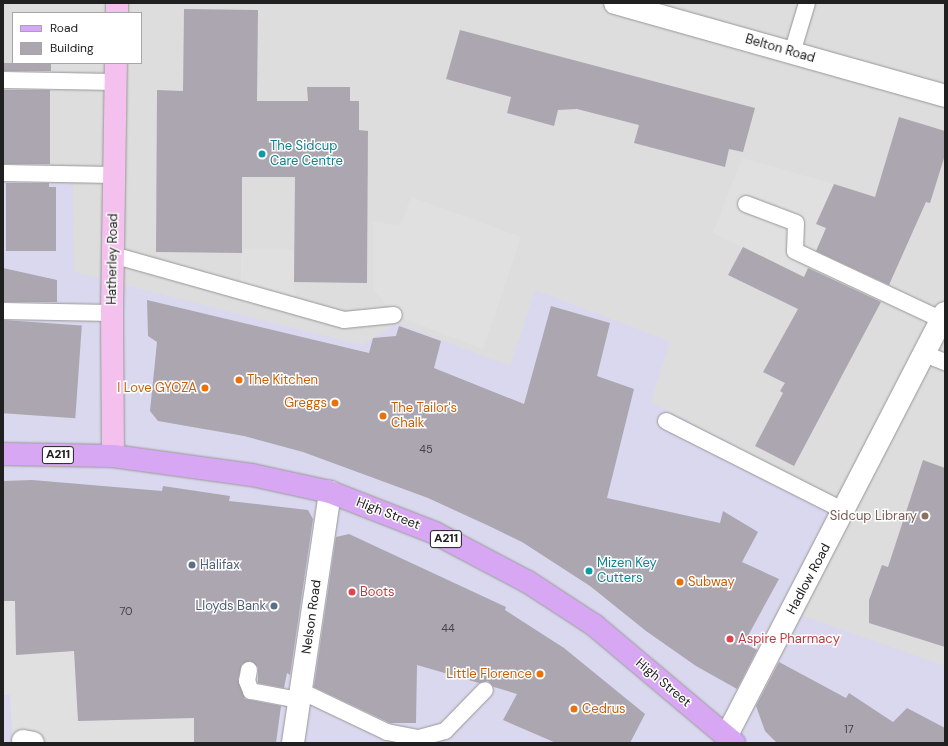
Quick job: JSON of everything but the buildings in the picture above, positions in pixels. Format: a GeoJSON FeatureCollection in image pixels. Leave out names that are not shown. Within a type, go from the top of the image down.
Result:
{"type":"FeatureCollection","features":[{"type":"Feature","properties":{"kind":"main road","name":"High Street"},"geometry":{"type":"LineString","coordinates":[[3,454],[114,456],[252,475],[330,492],[436,533],[528,582],[594,625],[730,740]]}},
{"type":"Feature","properties":{"kind":"street","name":"Belton Road"},"geometry":{"type":"LineString","coordinates":[[615,3],[945,96]]}},
{"type":"Feature","properties":{"kind":"street","name":"Hatherley Road"},"geometry":{"type":"LineString","coordinates":[[114,456],[112,313],[116,72]]}},
{"type":"Feature","properties":{"kind":"street","name":"Hadlow Road"},"geometry":{"type":"LineString","coordinates":[[730,740],[943,317]]}},
{"type":"Feature","properties":{"kind":"street","name":"Nelson Road"},"geometry":{"type":"LineString","coordinates":[[293,743],[330,492]]}},
{"type":"Feature","properties":{"kind":"lane"},"geometry":{"type":"LineString","coordinates":[[792,53],[807,3]]}},
{"type":"Feature","properties":{"kind":"lane"},"geometry":{"type":"LineString","coordinates":[[3,80],[116,72]]}},
{"type":"Feature","properties":{"kind":"lane"},"geometry":{"type":"LineString","coordinates":[[3,173],[114,175]]}},
{"type":"Feature","properties":{"kind":"lane"},"geometry":{"type":"LineString","coordinates":[[746,204],[796,223],[795,251],[943,317]]}},
{"type":"Feature","properties":{"kind":"lane"},"geometry":{"type":"LineString","coordinates":[[113,254],[344,320],[394,315]]}},
{"type":"Feature","properties":{"kind":"lane"},"geometry":{"type":"LineString","coordinates":[[3,311],[112,313]]}},
{"type":"Feature","properties":{"kind":"lane"},"geometry":{"type":"LineString","coordinates":[[925,354],[945,362]]}},
{"type":"Feature","properties":{"kind":"lane"},"geometry":{"type":"LineString","coordinates":[[666,421],[844,511]]}},
{"type":"Feature","properties":{"kind":"lane"},"geometry":{"type":"LineString","coordinates":[[249,670],[248,681],[251,691],[300,696],[387,732],[419,738],[445,731],[485,690]]}},
{"type":"Feature","properties":{"kind":"shaded area"},"geometry":{"type":"Polygon","coordinates":[[[3,3],[945,3],[945,743],[3,743],[3,3]]]}},
{"type":"Feature","properties":{"kind":"shaded area"},"geometry":{"type":"Polygon","coordinates":[[[742,158],[834,184],[816,224],[826,228],[823,254],[810,280],[713,233],[742,158]]]}},
{"type":"Feature","properties":{"kind":"shaded area"},"geometry":{"type":"Polygon","coordinates":[[[3,179],[73,181],[74,272],[362,345],[397,323],[510,366],[535,290],[670,341],[651,402],[839,500],[784,609],[945,666],[945,743],[3,743],[3,179]]]}},
{"type":"Feature","properties":{"kind":"shaded area"},"geometry":{"type":"Polygon","coordinates":[[[411,197],[521,237],[483,349],[394,315],[373,289],[373,222],[400,225],[411,197]]]}},
{"type":"Feature","properties":{"kind":"shaded area"},"geometry":{"type":"Polygon","coordinates":[[[241,249],[294,250],[295,307],[241,291],[241,249]]]}},
{"type":"Feature","properties":{"kind":"shaded area"},"geometry":{"type":"Polygon","coordinates":[[[90,591],[91,697],[77,697],[78,721],[155,719],[193,633],[194,743],[13,743],[10,695],[3,695],[3,601],[15,601],[17,655],[90,591]]]}},
{"type":"Feature","properties":{"kind":"place","name":"The Sidcup Care Centre"},"geometry":{"type":"Point","coordinates":[262,154]}},
{"type":"Feature","properties":{"kind":"place","name":"The Kitchen"},"geometry":{"type":"Point","coordinates":[239,380]}},
{"type":"Feature","properties":{"kind":"place","name":"I Love GYOZA"},"geometry":{"type":"Point","coordinates":[205,388]}},
{"type":"Feature","properties":{"kind":"place","name":"Greggs"},"geometry":{"type":"Point","coordinates":[335,403]}},
{"type":"Feature","properties":{"kind":"place","name":"The Tailor's Chalk"},"geometry":{"type":"Point","coordinates":[383,416]}},
{"type":"Feature","properties":{"kind":"place","name":"Sidcup Library"},"geometry":{"type":"Point","coordinates":[925,516]}},
{"type":"Feature","properties":{"kind":"place","name":"Halifax"},"geometry":{"type":"Point","coordinates":[192,565]}},
{"type":"Feature","properties":{"kind":"place","name":"Mizen Key Cutters"},"geometry":{"type":"Point","coordinates":[589,571]}},
{"type":"Feature","properties":{"kind":"place","name":"Subway"},"geometry":{"type":"Point","coordinates":[680,582]}},
{"type":"Feature","properties":{"kind":"place","name":"Boots"},"geometry":{"type":"Point","coordinates":[352,592]}},
{"type":"Feature","properties":{"kind":"place","name":"Lloyds Bank"},"geometry":{"type":"Point","coordinates":[274,606]}},
{"type":"Feature","properties":{"kind":"place","name":"Aspire Pharmacy"},"geometry":{"type":"Point","coordinates":[730,639]}},
{"type":"Feature","properties":{"kind":"place","name":"Little Florence"},"geometry":{"type":"Point","coordinates":[540,674]}},
{"type":"Feature","properties":{"kind":"place","name":"Cedrus"},"geometry":{"type":"Point","coordinates":[574,709]}}]}
